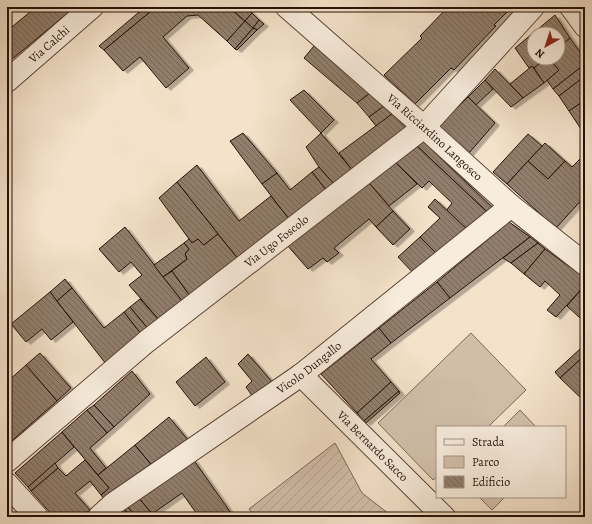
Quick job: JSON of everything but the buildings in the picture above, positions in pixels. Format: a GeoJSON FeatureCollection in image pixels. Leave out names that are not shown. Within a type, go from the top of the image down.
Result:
{"type":"FeatureCollection","features":[{"type":"Feature","properties":{"kind":"street","name":"Via Calchi"},"geometry":{"type":"LineString","coordinates":[[7,81],[92,7]]}},
{"type":"Feature","properties":{"kind":"street","name":"Via Ricciardino Langosco"},"geometry":{"type":"LineString","coordinates":[[287,7],[511,206],[585,264]]}},
{"type":"Feature","properties":{"kind":"street","name":"Via Ugo Foscolo"},"geometry":{"type":"LineString","coordinates":[[7,460],[146,342],[424,128],[533,7]]}},
{"type":"Feature","properties":{"kind":"street"},"geometry":{"type":"LineString","coordinates":[[571,7],[585,26]]}},
{"type":"Feature","properties":{"kind":"street","name":"Vicolo Dungallo"},"geometry":{"type":"LineString","coordinates":[[99,517],[113,504],[301,375],[511,206]]}},
{"type":"Feature","properties":{"kind":"street","name":"Via Bernardo Sacco"},"geometry":{"type":"LineString","coordinates":[[301,375],[444,517]]}},
{"type":"Feature","properties":{"kind":"street"},"geometry":{"type":"LineString","coordinates":[[7,484],[36,517]]}},
{"type":"Feature","properties":{"kind":"green space"},"geometry":{"type":"Polygon","coordinates":[[[471,333],[526,390],[489,426],[436,426],[436,478],[433,480],[378,423],[471,333]]]}},
{"type":"Feature","properties":{"kind":"green space"},"geometry":{"type":"Polygon","coordinates":[[[520,410],[535,426],[504,426],[520,410]]]}},
{"type":"Feature","properties":{"kind":"green space"},"geometry":{"type":"Polygon","coordinates":[[[335,443],[362,493],[393,517],[255,517],[249,509],[335,443]]]}},
{"type":"Feature","properties":{"kind":"green space"},"geometry":{"type":"Polygon","coordinates":[[[480,498],[504,498],[492,510],[480,498]]]}}]}
